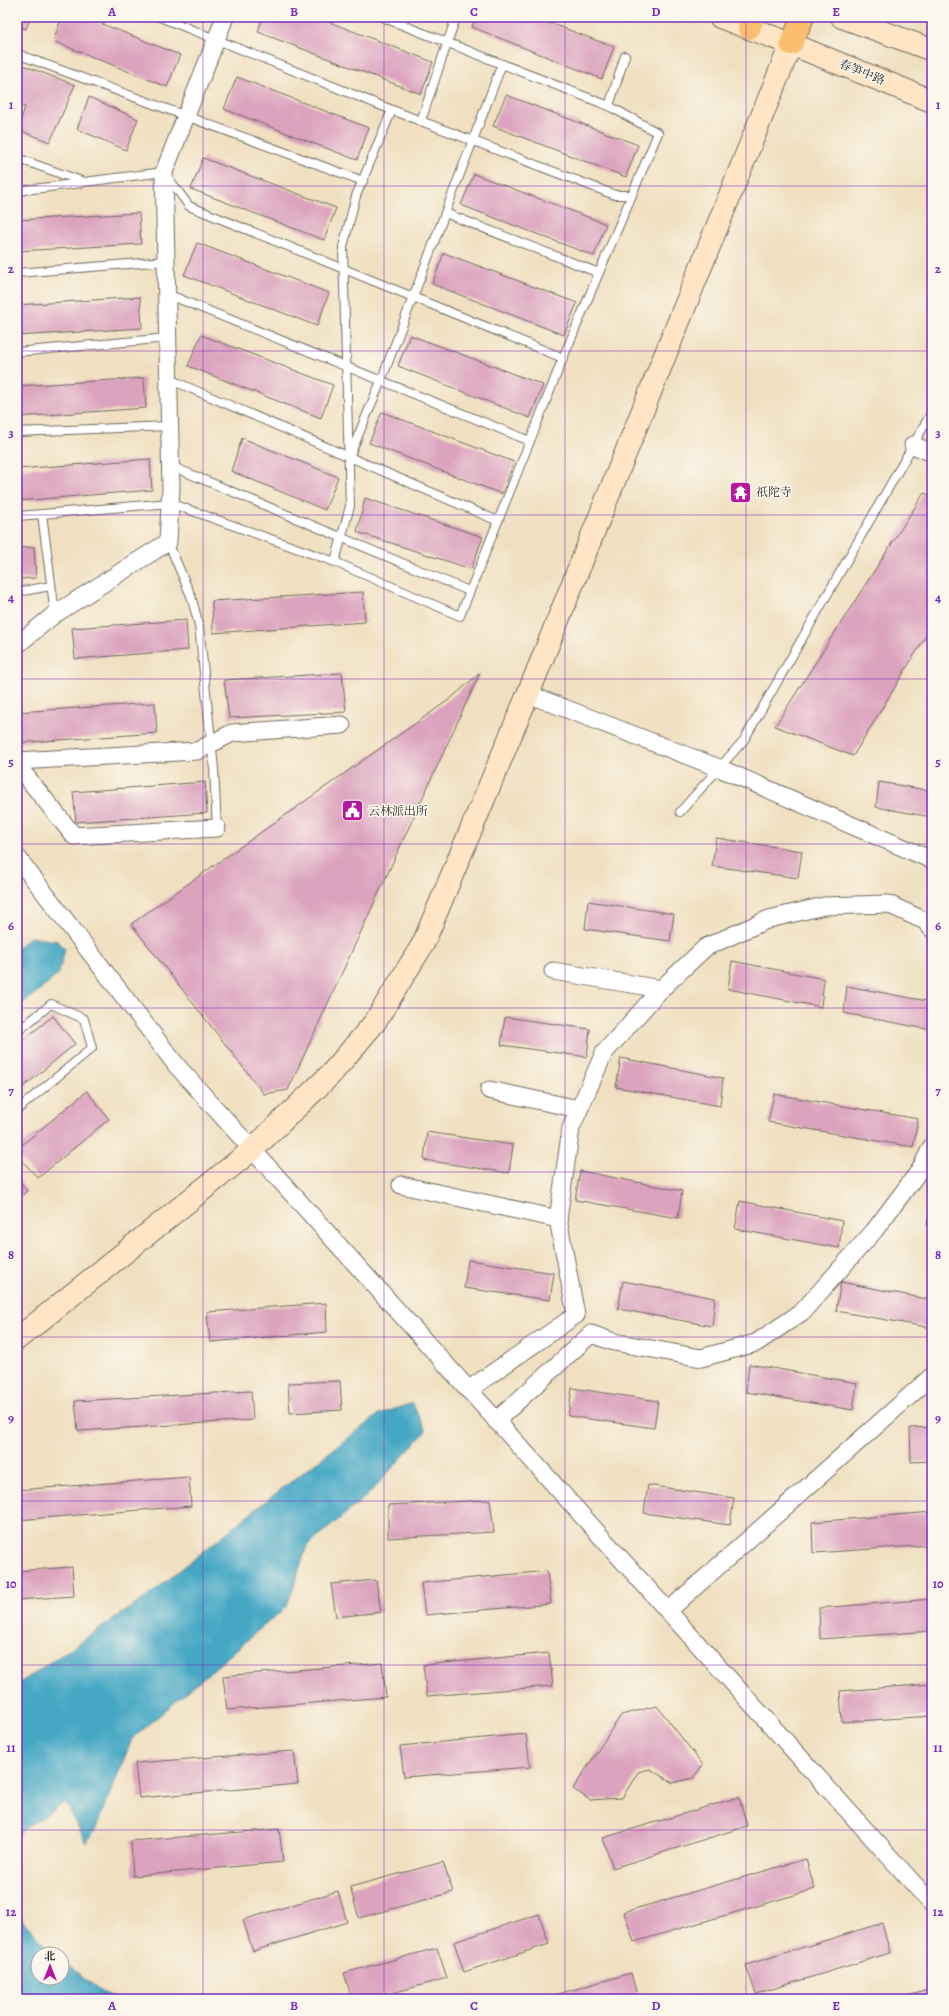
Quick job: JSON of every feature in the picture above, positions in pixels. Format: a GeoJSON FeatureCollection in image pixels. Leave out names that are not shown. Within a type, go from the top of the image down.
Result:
{"type":"FeatureCollection","features":[{"type":"Feature","properties":{"kind":"main road"},"geometry":{"type":"LineString","coordinates":[[791,44],[803,17]]}},
{"type":"Feature","properties":{"kind":"street"},"geometry":{"type":"LineString","coordinates":[[17,645],[55,614],[168,542],[171,466],[164,172],[225,17]]}},
{"type":"Feature","properties":{"kind":"street","name":"春笋中路"},"geometry":{"type":"LineString","coordinates":[[720,17],[751,22],[791,44],[932,101]]}},
{"type":"Feature","properties":{"kind":"street"},"geometry":{"type":"LineString","coordinates":[[842,17],[932,50]]}},
{"type":"Feature","properties":{"kind":"street"},"geometry":{"type":"LineString","coordinates":[[17,1339],[252,1150],[331,1074],[375,1022],[423,944],[528,694],[791,44]]}},
{"type":"Feature","properties":{"kind":"street"},"geometry":{"type":"LineString","coordinates":[[913,445],[932,452]]}},
{"type":"Feature","properties":{"kind":"street"},"geometry":{"type":"LineString","coordinates":[[528,694],[719,768],[932,860]]}},
{"type":"Feature","properties":{"kind":"street"},"geometry":{"type":"LineString","coordinates":[[17,761],[197,751],[232,733],[342,725]]}},
{"type":"Feature","properties":{"kind":"street"},"geometry":{"type":"LineString","coordinates":[[17,765],[74,836],[217,828]]}},
{"type":"Feature","properties":{"kind":"street"},"geometry":{"type":"LineString","coordinates":[[17,857],[177,1066],[932,1904]]}},
{"type":"Feature","properties":{"kind":"street"},"geometry":{"type":"LineString","coordinates":[[468,1390],[576,1316],[558,1219],[571,1128],[604,1053],[661,989],[706,947],[770,919],[824,906],[888,904],[925,921],[932,929]]}},
{"type":"Feature","properties":{"kind":"street"},"geometry":{"type":"LineString","coordinates":[[553,971],[661,989]]}},
{"type":"Feature","properties":{"kind":"street"},"geometry":{"type":"LineString","coordinates":[[489,1090],[579,1109]]}},
{"type":"Feature","properties":{"kind":"street"},"geometry":{"type":"LineString","coordinates":[[496,1420],[591,1334],[614,1342],[701,1358],[756,1343],[802,1312],[874,1231],[920,1170],[932,1146]]}},
{"type":"Feature","properties":{"kind":"street"},"geometry":{"type":"LineString","coordinates":[[401,1185],[558,1219]]}},
{"type":"Feature","properties":{"kind":"street"},"geometry":{"type":"LineString","coordinates":[[668,1611],[932,1376]]}},
{"type":"Feature","properties":{"kind":"lane"},"geometry":{"type":"LineString","coordinates":[[160,17],[392,110],[615,195],[632,195]]}},
{"type":"Feature","properties":{"kind":"lane"},"geometry":{"type":"LineString","coordinates":[[17,516],[170,503],[335,562],[460,616],[563,358],[658,133],[609,106],[382,17]]}},
{"type":"Feature","properties":{"kind":"lane"},"geometry":{"type":"LineString","coordinates":[[421,121],[456,17]]}},
{"type":"Feature","properties":{"kind":"lane"},"geometry":{"type":"LineString","coordinates":[[17,54],[363,181]]}},
{"type":"Feature","properties":{"kind":"lane"},"geometry":{"type":"LineString","coordinates":[[609,106],[625,56]]}},
{"type":"Feature","properties":{"kind":"lane"},"geometry":{"type":"LineString","coordinates":[[349,457],[381,381],[502,64]]}},
{"type":"Feature","properties":{"kind":"lane"},"geometry":{"type":"LineString","coordinates":[[335,562],[350,506],[343,247],[356,196],[392,110]]}},
{"type":"Feature","properties":{"kind":"lane"},"geometry":{"type":"LineString","coordinates":[[17,158],[84,182]]}},
{"type":"Feature","properties":{"kind":"lane"},"geometry":{"type":"LineString","coordinates":[[17,191],[164,172],[189,206],[563,358]]}},
{"type":"Feature","properties":{"kind":"lane"},"geometry":{"type":"LineString","coordinates":[[445,213],[599,273]]}},
{"type":"Feature","properties":{"kind":"lane"},"geometry":{"type":"LineString","coordinates":[[17,273],[166,261]]}},
{"type":"Feature","properties":{"kind":"lane"},"geometry":{"type":"LineString","coordinates":[[167,294],[530,441]]}},
{"type":"Feature","properties":{"kind":"lane"},"geometry":{"type":"LineString","coordinates":[[17,352],[168,338]]}},
{"type":"Feature","properties":{"kind":"lane"},"geometry":{"type":"LineString","coordinates":[[169,379],[498,521]]}},
{"type":"Feature","properties":{"kind":"lane"},"geometry":{"type":"LineString","coordinates":[[680,812],[744,740],[932,412]]}},
{"type":"Feature","properties":{"kind":"lane"},"geometry":{"type":"LineString","coordinates":[[17,432],[170,426]]}},
{"type":"Feature","properties":{"kind":"lane"},"geometry":{"type":"LineString","coordinates":[[171,466],[469,591]]}},
{"type":"Feature","properties":{"kind":"lane"},"geometry":{"type":"LineString","coordinates":[[42,514],[55,614]]}},
{"type":"Feature","properties":{"kind":"lane"},"geometry":{"type":"LineString","coordinates":[[168,542],[191,596],[199,625],[211,744],[217,828]]}},
{"type":"Feature","properties":{"kind":"lane"},"geometry":{"type":"LineString","coordinates":[[17,592],[51,586]]}},
{"type":"Feature","properties":{"kind":"lane"},"geometry":{"type":"LineString","coordinates":[[17,1032],[51,1004],[84,1019],[92,1048],[17,1110]]}},
{"type":"Feature","properties":{"kind":"water"},"geometry":{"type":"Polygon","coordinates":[[[30,937],[58,941],[65,949],[58,975],[17,1008],[17,948],[30,937]]]}},
{"type":"Feature","properties":{"kind":"water"},"geometry":{"type":"Polygon","coordinates":[[[412,1403],[426,1431],[368,1495],[307,1546],[287,1606],[132,1739],[95,1831],[86,1843],[66,1802],[21,1831],[17,1840],[17,1685],[148,1596],[267,1500],[378,1415],[412,1403]]]}},
{"type":"Feature","properties":{"kind":"water"},"geometry":{"type":"Polygon","coordinates":[[[17,1908],[22,1920],[46,1946],[30,1946],[30,1986],[70,1986],[70,1967],[102,1992],[118,1999],[17,1999],[17,1908]]]}},
{"type":"Feature","properties":{"kind":"building"},"geometry":{"type":"Polygon","coordinates":[[[17,17],[31,17],[26,29],[17,25],[17,17]]]}},
{"type":"Feature","properties":{"kind":"building"},"geometry":{"type":"Polygon","coordinates":[[[62,17],[85,17],[180,55],[167,87],[53,41],[62,17]]]}},
{"type":"Feature","properties":{"kind":"building"},"geometry":{"type":"Polygon","coordinates":[[[263,17],[316,17],[433,62],[421,94],[258,32],[263,17]]]}},
{"type":"Feature","properties":{"kind":"building"},"geometry":{"type":"Polygon","coordinates":[[[475,17],[534,17],[614,47],[602,79],[472,27],[475,17]]]}},
{"type":"Feature","properties":{"kind":"building"},"geometry":{"type":"Polygon","coordinates":[[[17,63],[75,85],[50,142],[18,130],[25,107],[17,104],[17,63]]]}},
{"type":"Feature","properties":{"kind":"building"},"geometry":{"type":"Polygon","coordinates":[[[237,77],[369,128],[357,160],[224,109],[237,77]]]}},
{"type":"Feature","properties":{"kind":"building"},"geometry":{"type":"Polygon","coordinates":[[[506,95],[638,145],[626,177],[493,126],[506,95]]]}},
{"type":"Feature","properties":{"kind":"building"},"geometry":{"type":"Polygon","coordinates":[[[89,97],[138,119],[126,150],[77,129],[89,97]]]}},
{"type":"Feature","properties":{"kind":"building"},"geometry":{"type":"Polygon","coordinates":[[[203,158],[336,208],[324,240],[191,189],[203,158]]]}},
{"type":"Feature","properties":{"kind":"building"},"geometry":{"type":"Polygon","coordinates":[[[474,174],[606,224],[594,256],[461,205],[474,174]]]}},
{"type":"Feature","properties":{"kind":"building"},"geometry":{"type":"Polygon","coordinates":[[[139,213],[141,244],[17,251],[17,220],[139,213]]]}},
{"type":"Feature","properties":{"kind":"building"},"geometry":{"type":"Polygon","coordinates":[[[197,243],[329,293],[317,326],[184,275],[197,243]]]}},
{"type":"Feature","properties":{"kind":"building"},"geometry":{"type":"Polygon","coordinates":[[[444,253],[577,303],[564,335],[432,284],[444,253]]]}},
{"type":"Feature","properties":{"kind":"building"},"geometry":{"type":"Polygon","coordinates":[[[140,297],[142,328],[17,336],[17,305],[140,297]]]}},
{"type":"Feature","properties":{"kind":"building"},"geometry":{"type":"Polygon","coordinates":[[[201,335],[333,385],[321,418],[188,366],[201,335]]]}},
{"type":"Feature","properties":{"kind":"building"},"geometry":{"type":"Polygon","coordinates":[[[410,335],[543,385],[530,418],[398,366],[410,335]]]}},
{"type":"Feature","properties":{"kind":"building"},"geometry":{"type":"Polygon","coordinates":[[[144,378],[146,408],[17,417],[17,386],[144,378]]]}},
{"type":"Feature","properties":{"kind":"building"},"geometry":{"type":"Polygon","coordinates":[[[382,412],[514,462],[502,494],[369,443],[382,412]]]}},
{"type":"Feature","properties":{"kind":"building"},"geometry":{"type":"Polygon","coordinates":[[[242,438],[338,477],[325,510],[231,471],[242,438]]]}},
{"type":"Feature","properties":{"kind":"building"},"geometry":{"type":"Polygon","coordinates":[[[150,459],[152,490],[17,501],[17,469],[150,459]]]}},
{"type":"Feature","properties":{"kind":"building"},"geometry":{"type":"Polygon","coordinates":[[[924,493],[932,496],[932,626],[853,756],[775,726],[924,493]]]}},
{"type":"Feature","properties":{"kind":"building"},"geometry":{"type":"Polygon","coordinates":[[[365,498],[483,537],[471,569],[357,532],[365,498]]]}},
{"type":"Feature","properties":{"kind":"building"},"geometry":{"type":"Polygon","coordinates":[[[34,547],[36,578],[17,579],[17,548],[34,547]]]}},
{"type":"Feature","properties":{"kind":"building"},"geometry":{"type":"Polygon","coordinates":[[[363,592],[365,622],[213,633],[212,601],[363,592]]]}},
{"type":"Feature","properties":{"kind":"building"},"geometry":{"type":"Polygon","coordinates":[[[186,620],[188,650],[75,659],[72,628],[186,620]]]}},
{"type":"Feature","properties":{"kind":"building"},"geometry":{"type":"Polygon","coordinates":[[[342,673],[346,712],[229,718],[224,680],[342,673]]]}},
{"type":"Feature","properties":{"kind":"building","name":"云林派出所"},"geometry":{"type":"Polygon","coordinates":[[[480,673],[288,1090],[264,1094],[131,924],[450,699],[480,673]]]}},
{"type":"Feature","properties":{"kind":"building"},"geometry":{"type":"Polygon","coordinates":[[[155,703],[157,733],[17,743],[17,712],[155,703]]]}},
{"type":"Feature","properties":{"kind":"building"},"geometry":{"type":"Polygon","coordinates":[[[205,782],[207,813],[76,822],[73,792],[205,782]]]}},
{"type":"Feature","properties":{"kind":"building"},"geometry":{"type":"Polygon","coordinates":[[[879,782],[932,791],[932,817],[876,807],[879,782]]]}},
{"type":"Feature","properties":{"kind":"building"},"geometry":{"type":"Polygon","coordinates":[[[716,838],[802,851],[798,878],[712,866],[716,838]]]}},
{"type":"Feature","properties":{"kind":"building"},"geometry":{"type":"Polygon","coordinates":[[[588,901],[674,914],[670,941],[585,929],[588,901]]]}},
{"type":"Feature","properties":{"kind":"building"},"geometry":{"type":"Polygon","coordinates":[[[732,961],[824,979],[821,1007],[728,989],[732,961]]]}},
{"type":"Feature","properties":{"kind":"building"},"geometry":{"type":"Polygon","coordinates":[[[847,986],[932,1002],[932,1030],[844,1013],[847,986]]]}},
{"type":"Feature","properties":{"kind":"building"},"geometry":{"type":"Polygon","coordinates":[[[53,1016],[75,1044],[17,1092],[17,1045],[53,1016]]]}},
{"type":"Feature","properties":{"kind":"building"},"geometry":{"type":"Polygon","coordinates":[[[505,1017],[590,1029],[587,1057],[501,1045],[505,1017]]]}},
{"type":"Feature","properties":{"kind":"building"},"geometry":{"type":"Polygon","coordinates":[[[621,1058],[723,1078],[720,1106],[616,1087],[621,1058]]]}},
{"type":"Feature","properties":{"kind":"building"},"geometry":{"type":"Polygon","coordinates":[[[87,1091],[109,1119],[38,1178],[17,1155],[17,1149],[87,1091]]]}},
{"type":"Feature","properties":{"kind":"building"},"geometry":{"type":"Polygon","coordinates":[[[774,1094],[918,1119],[913,1147],[768,1122],[774,1094]]]}},
{"type":"Feature","properties":{"kind":"building"},"geometry":{"type":"Polygon","coordinates":[[[427,1132],[513,1145],[509,1173],[424,1160],[427,1132]]]}},
{"type":"Feature","properties":{"kind":"building"},"geometry":{"type":"Polygon","coordinates":[[[580,1171],[682,1191],[678,1218],[575,1200],[580,1171]]]}},
{"type":"Feature","properties":{"kind":"building"},"geometry":{"type":"Polygon","coordinates":[[[17,1178],[27,1191],[17,1200],[17,1178]]]}},
{"type":"Feature","properties":{"kind":"building"},"geometry":{"type":"Polygon","coordinates":[[[740,1201],[842,1221],[839,1248],[735,1229],[740,1201]]]}},
{"type":"Feature","properties":{"kind":"building"},"geometry":{"type":"Polygon","coordinates":[[[932,1203],[932,1226],[927,1225],[932,1203]]]}},
{"type":"Feature","properties":{"kind":"building"},"geometry":{"type":"Polygon","coordinates":[[[468,1260],[554,1273],[550,1300],[464,1288],[468,1260]]]}},
{"type":"Feature","properties":{"kind":"building"},"geometry":{"type":"Polygon","coordinates":[[[623,1281],[715,1298],[712,1326],[618,1309],[623,1281]]]}},
{"type":"Feature","properties":{"kind":"building"},"geometry":{"type":"Polygon","coordinates":[[[841,1282],[932,1300],[932,1328],[836,1311],[841,1282]]]}},
{"type":"Feature","properties":{"kind":"building"},"geometry":{"type":"Polygon","coordinates":[[[326,1303],[327,1332],[210,1342],[207,1312],[326,1303]]]}},
{"type":"Feature","properties":{"kind":"building"},"geometry":{"type":"Polygon","coordinates":[[[749,1364],[857,1383],[853,1410],[746,1392],[749,1364]]]}},
{"type":"Feature","properties":{"kind":"building"},"geometry":{"type":"Polygon","coordinates":[[[340,1381],[342,1410],[290,1413],[288,1383],[340,1381]]]}},
{"type":"Feature","properties":{"kind":"building"},"geometry":{"type":"Polygon","coordinates":[[[572,1388],[658,1401],[654,1428],[568,1416],[572,1388]]]}},
{"type":"Feature","properties":{"kind":"building"},"geometry":{"type":"Polygon","coordinates":[[[251,1391],[253,1420],[78,1431],[75,1401],[251,1391]]]}},
{"type":"Feature","properties":{"kind":"building"},"geometry":{"type":"Polygon","coordinates":[[[932,1427],[932,1461],[911,1462],[910,1428],[932,1427]]]}},
{"type":"Feature","properties":{"kind":"building"},"geometry":{"type":"Polygon","coordinates":[[[189,1477],[191,1506],[17,1520],[17,1490],[189,1477]]]}},
{"type":"Feature","properties":{"kind":"building"},"geometry":{"type":"Polygon","coordinates":[[[648,1485],[734,1498],[730,1525],[644,1513],[648,1485]]]}},
{"type":"Feature","properties":{"kind":"building"},"geometry":{"type":"Polygon","coordinates":[[[490,1500],[494,1532],[388,1538],[388,1505],[490,1500]]]}},
{"type":"Feature","properties":{"kind":"building"},"geometry":{"type":"Polygon","coordinates":[[[932,1512],[932,1545],[813,1553],[812,1522],[932,1512]]]}},
{"type":"Feature","properties":{"kind":"building"},"geometry":{"type":"Polygon","coordinates":[[[72,1567],[74,1596],[17,1600],[17,1571],[72,1567]]]}},
{"type":"Feature","properties":{"kind":"building"},"geometry":{"type":"Polygon","coordinates":[[[547,1571],[551,1604],[425,1615],[421,1583],[547,1571]]]}},
{"type":"Feature","properties":{"kind":"building"},"geometry":{"type":"Polygon","coordinates":[[[376,1580],[381,1612],[336,1617],[331,1584],[376,1580]]]}},
{"type":"Feature","properties":{"kind":"building"},"geometry":{"type":"Polygon","coordinates":[[[932,1599],[932,1631],[820,1639],[819,1608],[932,1599]]]}},
{"type":"Feature","properties":{"kind":"building"},"geometry":{"type":"Polygon","coordinates":[[[549,1653],[553,1686],[427,1696],[423,1665],[549,1653]]]}},
{"type":"Feature","properties":{"kind":"building"},"geometry":{"type":"Polygon","coordinates":[[[382,1663],[386,1697],[227,1710],[223,1676],[382,1663]]]}},
{"type":"Feature","properties":{"kind":"building"},"geometry":{"type":"Polygon","coordinates":[[[932,1684],[932,1716],[842,1722],[840,1691],[932,1684]]]}},
{"type":"Feature","properties":{"kind":"building"},"geometry":{"type":"Polygon","coordinates":[[[657,1706],[703,1765],[693,1778],[673,1783],[650,1769],[638,1772],[622,1798],[590,1800],[573,1789],[621,1715],[657,1706]]]}},
{"type":"Feature","properties":{"kind":"building"},"geometry":{"type":"Polygon","coordinates":[[[526,1734],[530,1767],[404,1777],[400,1746],[526,1734]]]}},
{"type":"Feature","properties":{"kind":"building"},"geometry":{"type":"Polygon","coordinates":[[[294,1751],[298,1784],[139,1798],[135,1763],[294,1751]]]}},
{"type":"Feature","properties":{"kind":"building"},"geometry":{"type":"Polygon","coordinates":[[[739,1797],[747,1826],[613,1868],[603,1838],[739,1797]]]}},
{"type":"Feature","properties":{"kind":"building"},"geometry":{"type":"Polygon","coordinates":[[[279,1829],[283,1862],[133,1876],[131,1841],[279,1829]]]}},
{"type":"Feature","properties":{"kind":"building"},"geometry":{"type":"Polygon","coordinates":[[[806,1859],[815,1889],[634,1942],[624,1912],[806,1859]]]}},
{"type":"Feature","properties":{"kind":"building"},"geometry":{"type":"Polygon","coordinates":[[[443,1862],[453,1892],[359,1918],[350,1887],[443,1862]]]}},
{"type":"Feature","properties":{"kind":"building"},"geometry":{"type":"Polygon","coordinates":[[[338,1891],[347,1922],[253,1951],[243,1920],[338,1891]]]}},
{"type":"Feature","properties":{"kind":"building"},"geometry":{"type":"Polygon","coordinates":[[[539,1914],[549,1944],[464,1972],[454,1942],[539,1914]]]}},
{"type":"Feature","properties":{"kind":"building"},"geometry":{"type":"Polygon","coordinates":[[[882,1923],[890,1953],[756,1994],[746,1965],[882,1923]]]}},
{"type":"Feature","properties":{"kind":"building"},"geometry":{"type":"Polygon","coordinates":[[[437,1948],[447,1978],[371,1999],[352,1999],[344,1973],[437,1948]]]}},
{"type":"Feature","properties":{"kind":"building"},"geometry":{"type":"Polygon","coordinates":[[[631,1973],[638,1999],[541,1999],[631,1973]]]}},
{"type":"Feature","properties":{"kind":"building"},"geometry":{"type":"Polygon","coordinates":[[[932,1989],[932,1999],[897,1999],[932,1989]]]}},
{"type":"Feature","properties":{"kind":"place","name":"祇陀寺"},"geometry":{"type":"Point","coordinates":[741,492]}},
{"type":"Feature","properties":{"kind":"place","name":"云林派出所"},"geometry":{"type":"Point","coordinates":[353,811]}}]}
